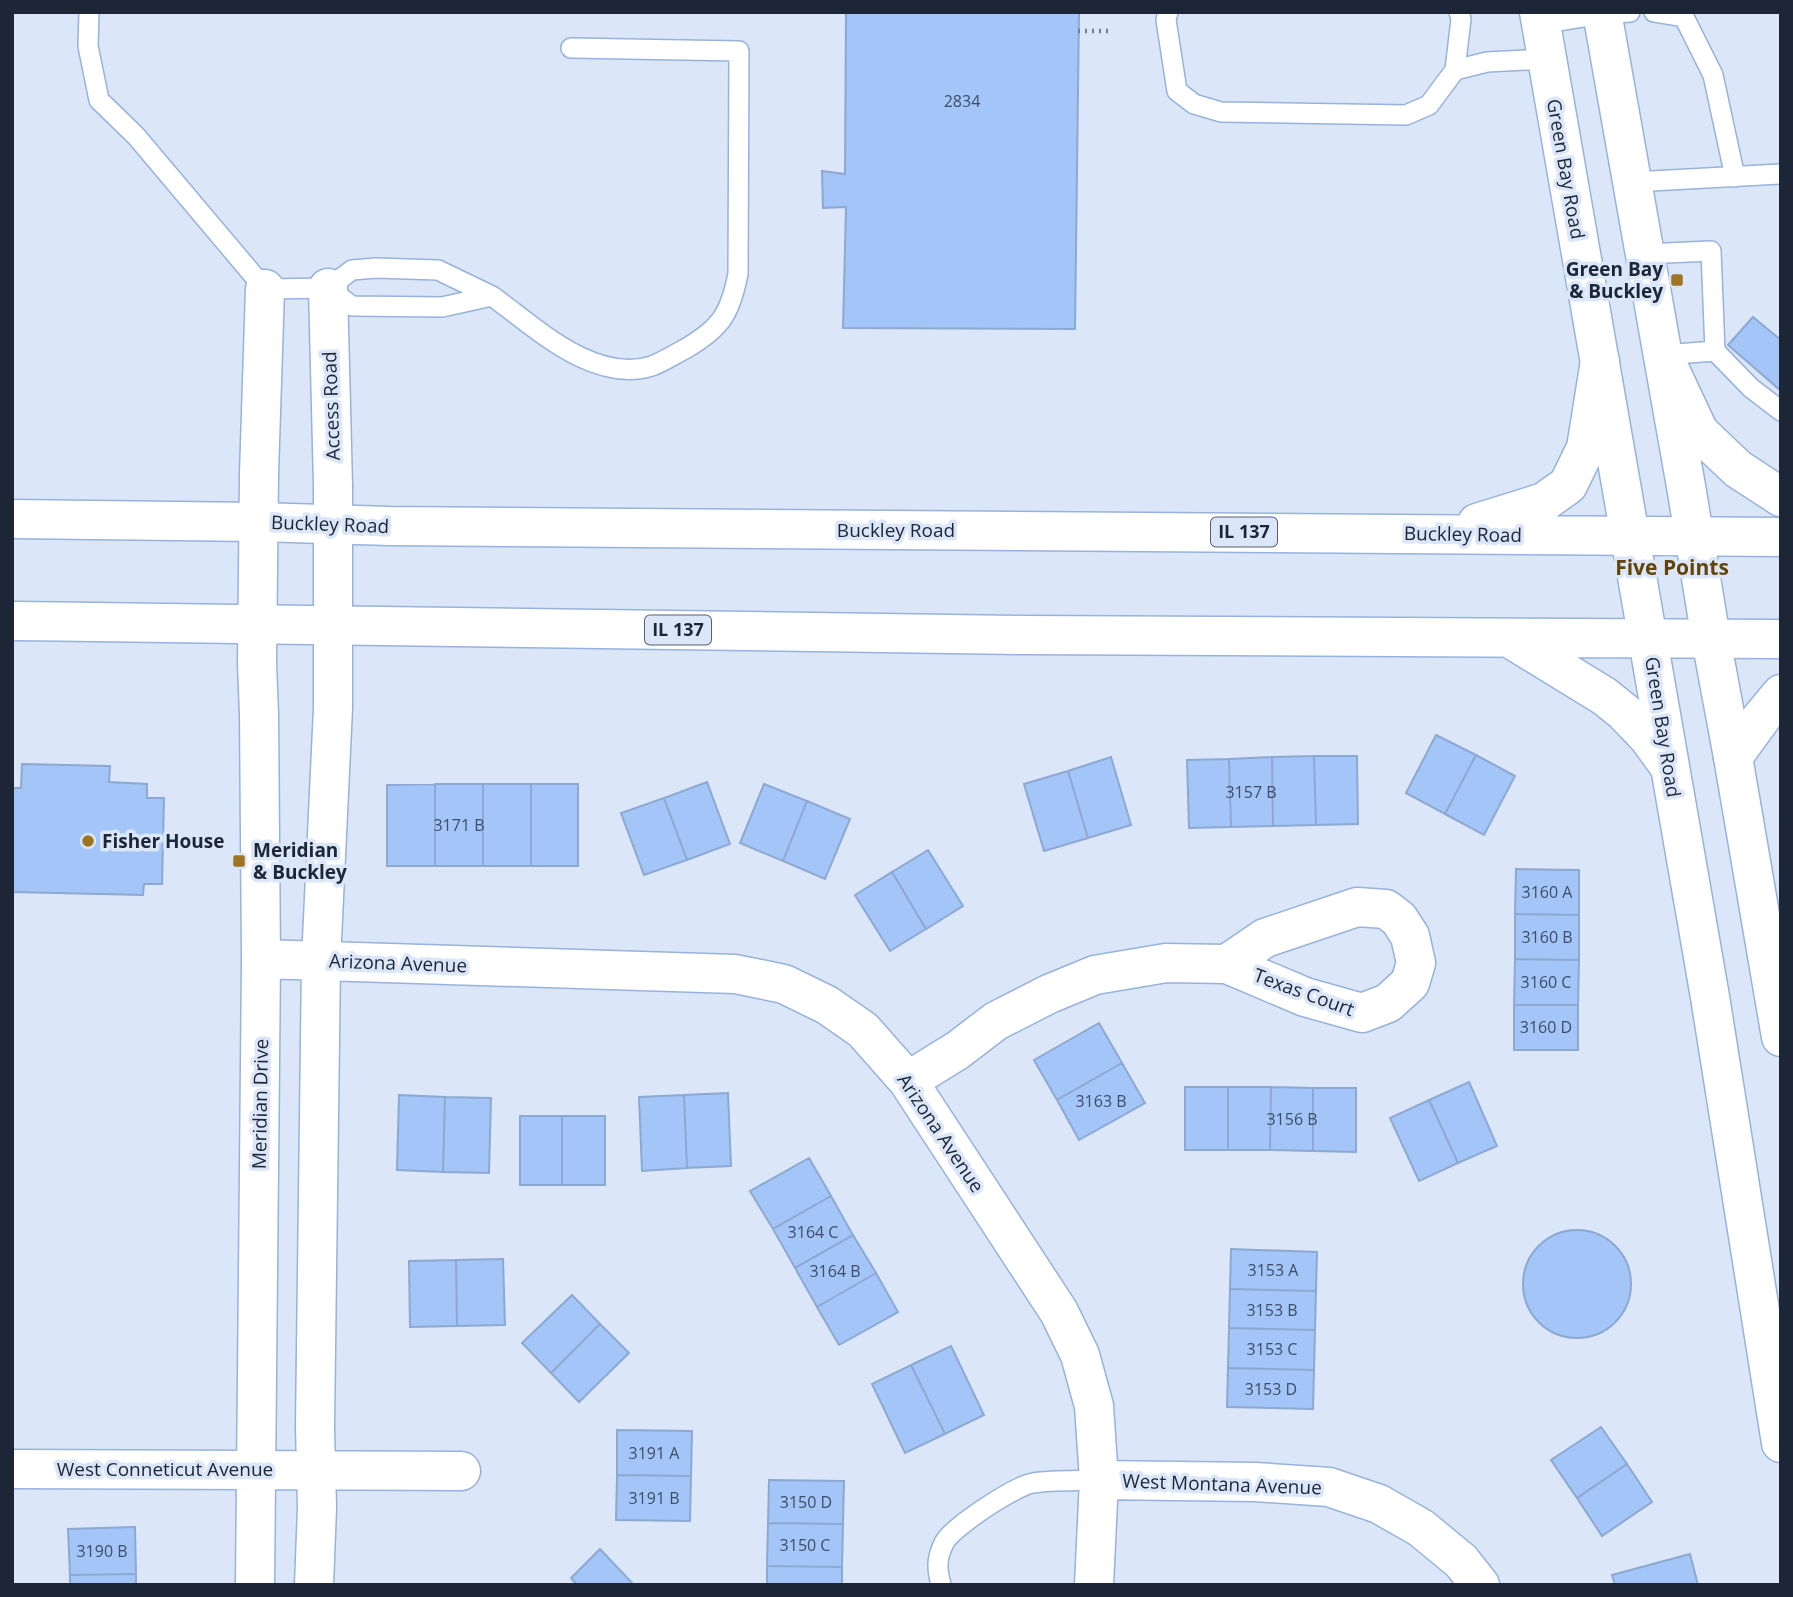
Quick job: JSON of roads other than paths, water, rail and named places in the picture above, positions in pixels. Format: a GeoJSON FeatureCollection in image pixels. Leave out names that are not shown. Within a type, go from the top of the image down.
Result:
{"type":"FeatureCollection","features":[{"type":"Feature","properties":{"kind":"main road"},"geometry":{"type":"LineString","coordinates":[[1611,13],[1644,254],[1781,1037]]}},
{"type":"Feature","properties":{"kind":"main road","name":"Green Bay Road"},"geometry":{"type":"LineString","coordinates":[[1542,32],[1710,997],[1781,1443]]}},
{"type":"Feature","properties":{"kind":"main road","name":"Access Road"},"geometry":{"type":"LineString","coordinates":[[328,288],[333,486],[332,625]]}},
{"type":"Feature","properties":{"kind":"main road"},"geometry":{"type":"LineString","coordinates":[[258,522],[265,289]]}},
{"type":"Feature","properties":{"kind":"main road"},"geometry":{"type":"LineString","coordinates":[[1663,355],[1699,432],[1738,469],[1781,498]]}},
{"type":"Feature","properties":{"kind":"main road"},"geometry":{"type":"LineString","coordinates":[[1431,533],[1491,520],[1544,502],[1568,485],[1586,448],[1600,361]]}},
{"type":"Feature","properties":{"kind":"main road","name":"Buckley Road"},"geometry":{"type":"LineString","coordinates":[[12,519],[1781,537]]}},
{"type":"Feature","properties":{"kind":"main road","name":"Meridian Drive"},"geometry":{"type":"LineString","coordinates":[[255,1585],[261,959],[258,522]]}},
{"type":"Feature","properties":{"kind":"main road","name":"IL 137"},"geometry":{"type":"LineString","coordinates":[[12,621],[1036,635],[1781,639]]}},
{"type":"Feature","properties":{"kind":"main road"},"geometry":{"type":"LineString","coordinates":[[314,1585],[321,961],[333,708],[332,625]]}},
{"type":"Feature","properties":{"kind":"main road"},"geometry":{"type":"LineString","coordinates":[[1511,639],[1604,696],[1648,737],[1670,766]]}},
{"type":"Feature","properties":{"kind":"main road"},"geometry":{"type":"LineString","coordinates":[[1733,757],[1781,694]]}},
{"type":"Feature","properties":{"kind":"main road","name":"Arizona Avenue"},"geometry":{"type":"LineString","coordinates":[[261,959],[734,974],[784,984],[827,1005],[863,1030],[908,1081],[1059,1312],[1080,1355],[1094,1406],[1098,1480],[1094,1585]]}},
{"type":"Feature","properties":{"kind":"main road"},"geometry":{"type":"LineString","coordinates":[[908,1081],[958,1050],[996,1021],[1094,975],[1166,963],[1227,964]]}},
{"type":"Feature","properties":{"kind":"main road","name":"West Conneticut Avenue"},"geometry":{"type":"LineString","coordinates":[[12,1469],[461,1471]]}},
{"type":"Feature","properties":{"kind":"main road","name":"West Montana Avenue"},"geometry":{"type":"LineString","coordinates":[[1098,1480],[1255,1482],[1329,1487],[1378,1504],[1421,1528],[1461,1561],[1480,1585]]}},
{"type":"Feature","properties":{"kind":"lane"},"geometry":{"type":"LineString","coordinates":[[89,12],[88,46],[99,100],[136,136],[265,289],[328,288],[352,270],[438,270],[492,296],[567,350],[592,362],[612,369],[630,370],[653,366],[706,336],[722,321],[733,298],[738,274],[739,51],[571,48]]}},
{"type":"Feature","properties":{"kind":"lane"},"geometry":{"type":"LineString","coordinates":[[1168,12],[1166,20],[1177,91],[1194,104],[1221,112],[1406,115],[1429,105],[1454,70],[1461,19],[1459,12]]}},
{"type":"Feature","properties":{"kind":"lane"},"geometry":{"type":"LineString","coordinates":[[1654,12],[1684,17],[1692,32],[1713,75],[1735,177]]}},
{"type":"Feature","properties":{"kind":"lane"},"geometry":{"type":"LineString","coordinates":[[1454,70],[1487,62],[1542,32],[1611,13]]}},
{"type":"Feature","properties":{"kind":"lane"},"geometry":{"type":"LineString","coordinates":[[1633,182],[1781,174]]}},
{"type":"Feature","properties":{"kind":"lane"},"geometry":{"type":"LineString","coordinates":[[1644,254],[1711,251],[1715,351],[1751,388],[1781,411]]}},
{"type":"Feature","properties":{"kind":"lane"},"geometry":{"type":"LineString","coordinates":[[328,288],[352,306],[442,307],[492,296]]}},
{"type":"Feature","properties":{"kind":"lane"},"geometry":{"type":"LineString","coordinates":[[1663,355],[1715,351]]}},
{"type":"Feature","properties":{"kind":"lane"},"geometry":{"type":"LineString","coordinates":[[941,1585],[936,1567],[944,1541],[970,1518],[1031,1483],[1098,1480]]}},
{"type":"Feature","properties":{"kind":"place","name":"Green Bay & Buckley"},"geometry":{"type":"Point","coordinates":[1677,280]}},
{"type":"Feature","properties":{"kind":"place","name":"Fisher House"},"geometry":{"type":"Point","coordinates":[88,841]}},
{"type":"Feature","properties":{"kind":"place","name":"Meridian & Buckley"},"geometry":{"type":"Point","coordinates":[239,861]}},
{"type":"Feature","properties":{"kind":"district","name":"Five Points"},"geometry":{"type":"Point","coordinates":[1672,568]}}]}
